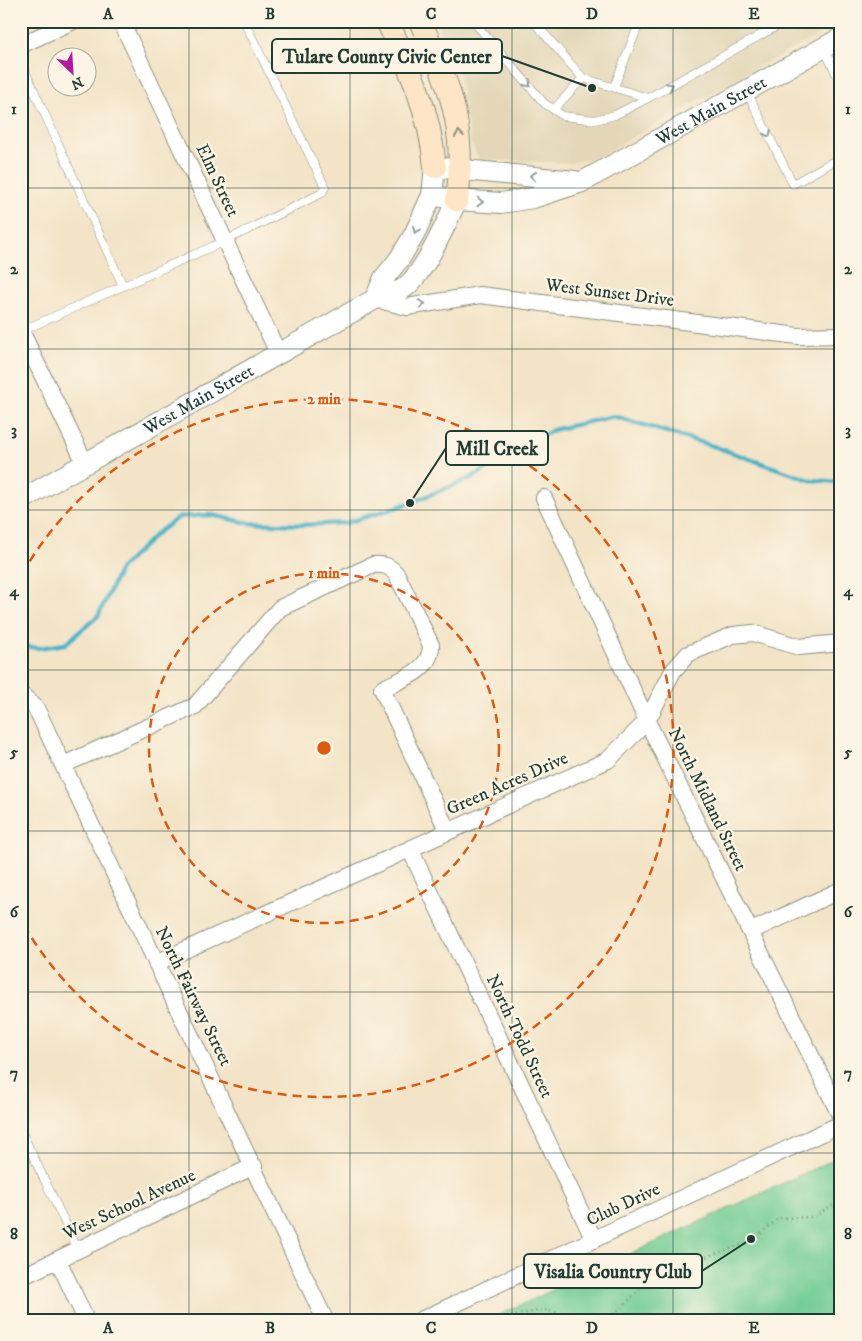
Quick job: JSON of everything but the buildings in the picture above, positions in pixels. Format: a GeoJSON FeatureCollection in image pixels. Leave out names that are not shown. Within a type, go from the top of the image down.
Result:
{"type":"FeatureCollection","features":[{"type":"Feature","properties":{"kind":"main road"},"geometry":{"type":"LineString","coordinates":[[387,21],[415,79],[428,120],[435,167]]}},
{"type":"Feature","properties":{"kind":"main road"},"geometry":{"type":"LineString","coordinates":[[420,21],[441,65],[455,108],[462,169],[457,200]]}},
{"type":"Feature","properties":{"kind":"street"},"geometry":{"type":"LineString","coordinates":[[21,45],[73,21]]}},
{"type":"Feature","properties":{"kind":"street","name":"Elm Street"},"geometry":{"type":"LineString","coordinates":[[121,21],[279,354]]}},
{"type":"Feature","properties":{"kind":"street","name":"West Main Street"},"geometry":{"type":"LineString","coordinates":[[432,195],[457,200],[501,203],[533,198],[582,182],[841,38]]}},
{"type":"Feature","properties":{"kind":"street"},"geometry":{"type":"LineString","coordinates":[[375,299],[384,278],[414,236],[432,195],[435,167],[582,182]]}},
{"type":"Feature","properties":{"kind":"street","name":"West Main Street"},"geometry":{"type":"LineString","coordinates":[[21,500],[375,299],[402,289],[422,267],[439,239],[457,200]]}},
{"type":"Feature","properties":{"kind":"street","name":"West Sunset Drive"},"geometry":{"type":"LineString","coordinates":[[375,299],[407,307],[480,295],[798,336],[841,335]]}},
{"type":"Feature","properties":{"kind":"street"},"geometry":{"type":"LineString","coordinates":[[21,331],[86,463]]}},
{"type":"Feature","properties":{"kind":"street","name":"North Midland Street"},"geometry":{"type":"LineString","coordinates":[[544,498],[647,720],[841,1117]]}},
{"type":"Feature","properties":{"kind":"street"},"geometry":{"type":"LineString","coordinates":[[63,765],[195,706],[280,608],[382,564],[391,567],[397,575],[431,646],[428,662],[420,670],[382,689],[448,832]]}},
{"type":"Feature","properties":{"kind":"street","name":"Green Acres Drive"},"geometry":{"type":"LineString","coordinates":[[156,963],[608,760],[647,720],[663,686],[688,654],[733,634],[753,633],[799,646],[841,643]]}},
{"type":"Feature","properties":{"kind":"street","name":"North Fairway Street"},"geometry":{"type":"LineString","coordinates":[[21,694],[36,708],[254,1166],[325,1320]]}},
{"type":"Feature","properties":{"kind":"street","name":"North Todd Street"},"geometry":{"type":"LineString","coordinates":[[410,849],[594,1240]]}},
{"type":"Feature","properties":{"kind":"street"},"geometry":{"type":"LineString","coordinates":[[751,931],[841,890]]}},
{"type":"Feature","properties":{"kind":"street","name":"Club Drive"},"geometry":{"type":"LineString","coordinates":[[422,1320],[841,1124]]}},
{"type":"Feature","properties":{"kind":"street","name":"West School Avenue"},"geometry":{"type":"LineString","coordinates":[[21,1277],[254,1166]]}},
{"type":"Feature","properties":{"kind":"street"},"geometry":{"type":"LineString","coordinates":[[58,1260],[86,1320]]}},
{"type":"Feature","properties":{"kind":"lane"},"geometry":{"type":"LineString","coordinates":[[21,331],[225,241],[322,193],[324,187],[244,21]]}},
{"type":"Feature","properties":{"kind":"lane"},"geometry":{"type":"LineString","coordinates":[[473,21],[544,102],[563,116],[595,120],[615,115],[648,98],[786,21]]}},
{"type":"Feature","properties":{"kind":"lane"},"geometry":{"type":"LineString","coordinates":[[533,21],[583,78],[648,98]]}},
{"type":"Feature","properties":{"kind":"lane"},"geometry":{"type":"LineString","coordinates":[[614,87],[640,21]]}},
{"type":"Feature","properties":{"kind":"lane"},"geometry":{"type":"LineString","coordinates":[[823,47],[841,83]]}},
{"type":"Feature","properties":{"kind":"lane"},"geometry":{"type":"LineString","coordinates":[[21,62],[123,286]]}},
{"type":"Feature","properties":{"kind":"lane"},"geometry":{"type":"LineString","coordinates":[[554,109],[583,78]]}},
{"type":"Feature","properties":{"kind":"lane"},"geometry":{"type":"LineString","coordinates":[[746,90],[793,184],[841,157]]}},
{"type":"Feature","properties":{"kind":"lane"},"geometry":{"type":"LineString","coordinates":[[21,1131],[78,1250]]}},
{"type":"Feature","properties":{"kind":"path"},"geometry":{"type":"LineString","coordinates":[[507,1320],[520,1314],[544,1310],[572,1316],[603,1318],[614,1314],[645,1285],[655,1279],[711,1255],[752,1242],[772,1222],[780,1218],[814,1217],[841,1200]]}},
{"type":"Feature","properties":{"kind":"shaded area"},"geometry":{"type":"Polygon","coordinates":[[[435,21],[841,22],[597,157],[571,163],[479,159],[471,142],[457,66],[435,21]]]}},
{"type":"Feature","properties":{"kind":"green space"},"geometry":{"type":"Polygon","coordinates":[[[835,1159],[841,1159],[841,1320],[488,1320],[835,1159]]]}},
{"type":"Feature","properties":{"kind":"waterway"},"geometry":{"type":"LineString","coordinates":[[21,646],[39,648],[65,644],[98,616],[120,569],[156,534],[179,517],[211,515],[249,523],[303,525],[346,523],[410,503],[471,478],[553,430],[614,416],[713,446],[810,480],[841,482]]}},
{"type":"Feature","properties":{"kind":"place","name":"Tulare County Civic Center"},"geometry":{"type":"Point","coordinates":[592,88]}},
{"type":"Feature","properties":{"kind":"place","name":"Mill Creek"},"geometry":{"type":"Point","coordinates":[410,503]}},
{"type":"Feature","properties":{"kind":"place","name":"Visalia Country Club"},"geometry":{"type":"Point","coordinates":[751,1239]}}]}
